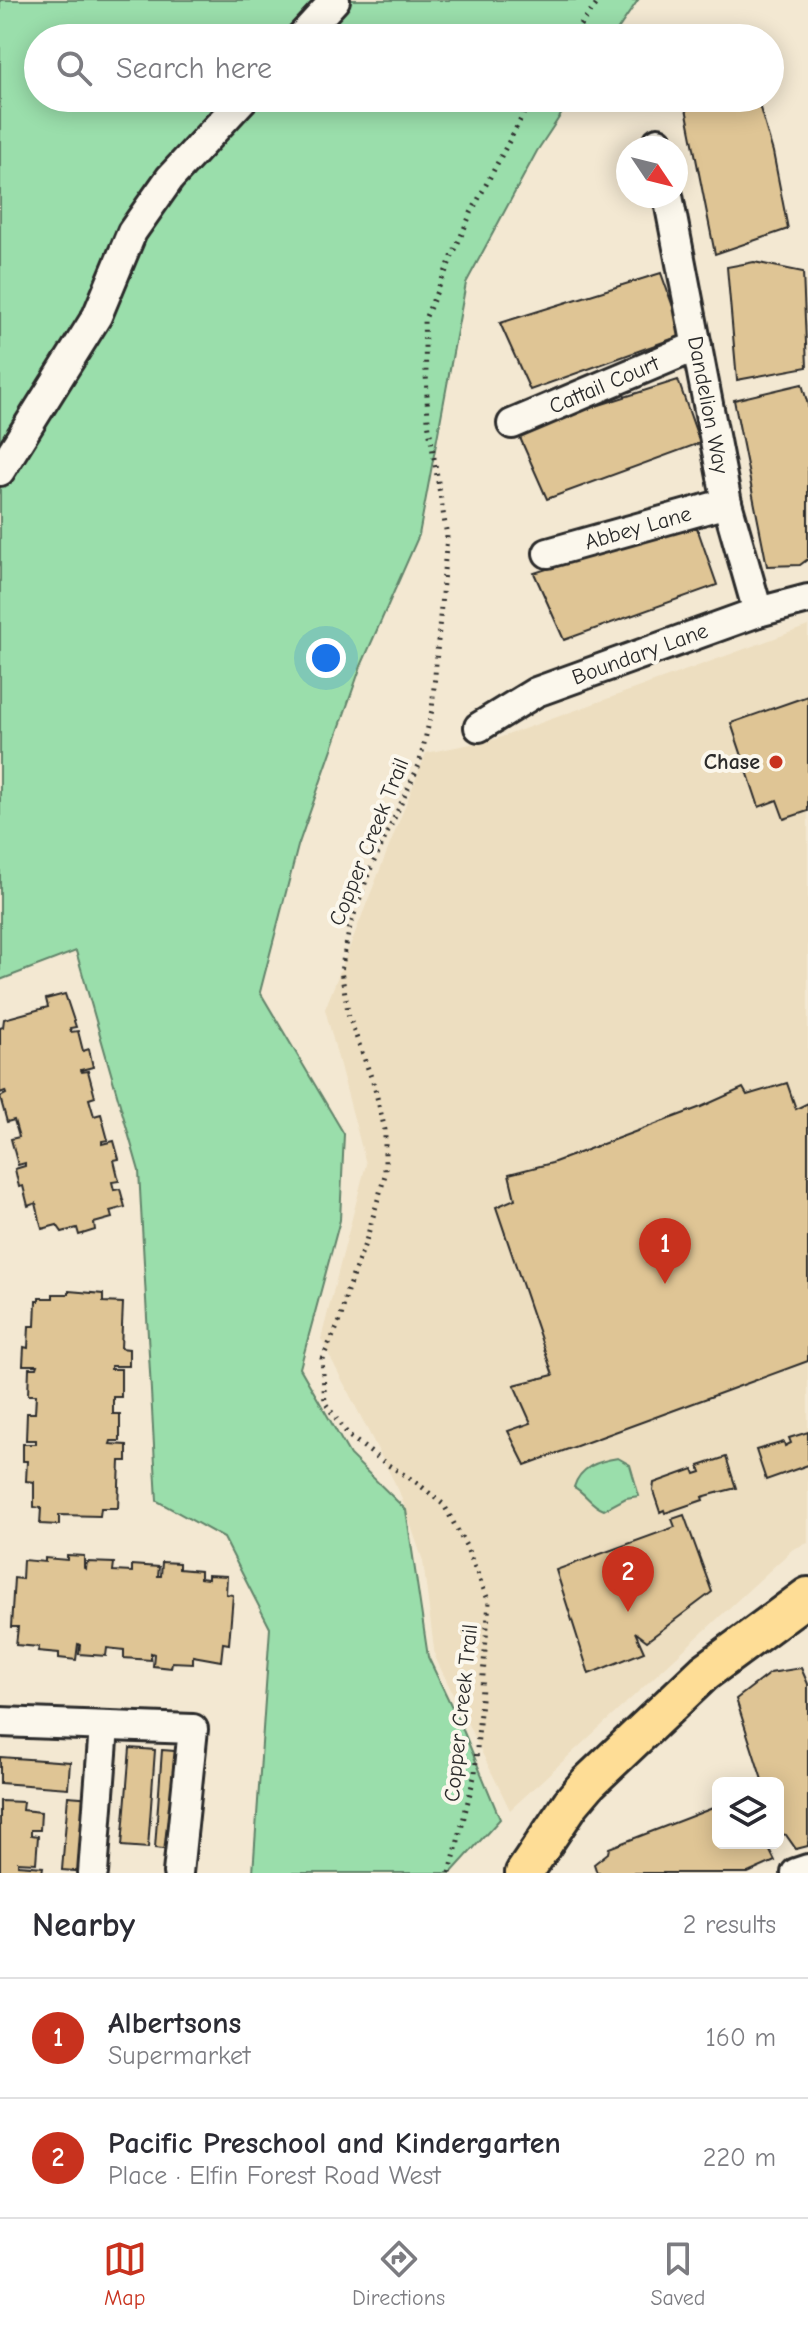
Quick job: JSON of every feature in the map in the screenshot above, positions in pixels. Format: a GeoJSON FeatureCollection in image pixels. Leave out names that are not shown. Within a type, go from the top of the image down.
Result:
{"type":"FeatureCollection","features":[{"type":"Feature","properties":{"kind":"main road"},"geometry":{"type":"LineString","coordinates":[[524,1873],[588,1783],[705,1672],[808,1596]]}},
{"type":"Feature","properties":{"kind":"street"},"geometry":{"type":"LineString","coordinates":[[313,24],[335,0]]}},
{"type":"Feature","properties":{"kind":"street"},"geometry":{"type":"LineString","coordinates":[[0,471],[97,316],[132,232],[170,178],[231,112]]}},
{"type":"Feature","properties":{"kind":"street","name":"Dandelion Way"},"geometry":{"type":"LineString","coordinates":[[670,208],[727,503],[758,612]]}},
{"type":"Feature","properties":{"kind":"street","name":"Cattail Court"},"geometry":{"type":"LineString","coordinates":[[512,424],[697,346]]}},
{"type":"Feature","properties":{"kind":"street","name":"Abbey Lane"},"geometry":{"type":"LineString","coordinates":[[548,553],[727,503]]}},
{"type":"Feature","properties":{"kind":"street","name":"Boundary Lane"},"geometry":{"type":"LineString","coordinates":[[479,727],[536,692],[758,612],[808,599]]}},
{"type":"Feature","properties":{"kind":"street"},"geometry":{"type":"LineString","coordinates":[[0,1722],[193,1729],[178,1873]]}},
{"type":"Feature","properties":{"kind":"street"},"geometry":{"type":"LineString","coordinates":[[93,1873],[104,1727]]}},
{"type":"Feature","properties":{"kind":"street"},"geometry":{"type":"LineString","coordinates":[[796,1873],[808,1869]]}},
{"type":"Feature","properties":{"kind":"path"},"geometry":{"type":"LineString","coordinates":[[581,24],[600,0]]}},
{"type":"Feature","properties":{"kind":"path","name":"Copper Creek Trail"},"geometry":{"type":"LineString","coordinates":[[450,1873],[475,1773],[489,1602],[466,1546],[444,1505],[349,1436],[325,1403],[322,1359],[340,1321],[385,1175],[385,1130],[374,1085],[349,1017],[341,971],[350,926],[369,872],[419,765],[432,710],[447,536],[428,422],[424,321],[471,213],[525,112]]}},
{"type":"Feature","properties":{"kind":"shaded area"},"geometry":{"type":"Polygon","coordinates":[[[808,626],[808,1543],[793,1549],[510,1810],[435,1657],[423,1561],[399,1491],[321,1339],[366,1164],[325,1009],[426,753],[496,739],[808,626]]]}},
{"type":"Feature","properties":{"kind":"green space"},"geometry":{"type":"Polygon","coordinates":[[[0,0],[638,0],[622,24],[24,24],[24,112],[563,112],[537,151],[466,283],[419,535],[361,666],[298,846],[260,992],[344,1134],[340,1220],[300,1368],[350,1455],[406,1510],[428,1657],[500,1819],[451,1873],[253,1873],[270,1628],[224,1538],[157,1501],[139,1171],[76,951],[0,980],[0,0]]]}},
{"type":"Feature","properties":{"kind":"green space"},"geometry":{"type":"Polygon","coordinates":[[[618,1458],[630,1465],[639,1496],[626,1498],[604,1510],[574,1487],[581,1474],[591,1466],[618,1458]]]}},
{"type":"Feature","properties":{"kind":"building"},"geometry":{"type":"Polygon","coordinates":[[[687,112],[761,112],[773,152],[788,229],[715,254],[687,112]]]}},
{"type":"Feature","properties":{"kind":"building"},"geometry":{"type":"Polygon","coordinates":[[[754,262],[803,272],[807,367],[737,380],[727,267],[754,262]]]}},
{"type":"Feature","properties":{"kind":"building"},"geometry":{"type":"Polygon","coordinates":[[[661,273],[683,335],[530,390],[500,323],[661,273]]]}},
{"type":"Feature","properties":{"kind":"building"},"geometry":{"type":"Polygon","coordinates":[[[678,380],[700,443],[547,499],[517,431],[678,380]]]}},
{"type":"Feature","properties":{"kind":"building"},"geometry":{"type":"Polygon","coordinates":[[[802,384],[808,405],[808,559],[800,565],[767,566],[734,400],[802,384]]]}},
{"type":"Feature","properties":{"kind":"building"},"geometry":{"type":"Polygon","coordinates":[[[695,522],[717,585],[564,640],[534,573],[695,522]]]}},
{"type":"Feature","properties":{"kind":"building","name":"Chase"},"geometry":{"type":"Polygon","coordinates":[[[808,696],[808,811],[784,819],[777,800],[759,807],[731,723],[808,696]]]}},
{"type":"Feature","properties":{"kind":"building"},"geometry":{"type":"Polygon","coordinates":[[[65,994],[76,1027],[70,1028],[71,1032],[78,1031],[83,1051],[89,1049],[93,1067],[81,1070],[88,1071],[95,1097],[89,1099],[94,1116],[101,1114],[108,1140],[102,1141],[102,1144],[114,1141],[119,1159],[114,1160],[119,1181],[112,1182],[114,1190],[120,1189],[125,1207],[110,1211],[112,1218],[94,1223],[95,1230],[79,1235],[77,1228],[62,1232],[57,1225],[42,1229],[36,1203],[28,1206],[15,1169],[25,1166],[25,1163],[18,1165],[11,1139],[19,1137],[14,1120],[7,1122],[0,1097],[6,1094],[5,1091],[0,1093],[0,1028],[4,1019],[48,1007],[46,999],[65,994]]]}},
{"type":"Feature","properties":{"kind":"building"},"geometry":{"type":"Polygon","coordinates":[[[787,1083],[796,1109],[808,1103],[808,1361],[525,1465],[508,1431],[531,1423],[514,1385],[553,1375],[496,1207],[515,1199],[509,1174],[552,1163],[743,1088],[747,1095],[787,1083]]]}},
{"type":"Feature","properties":{"kind":"building"},"geometry":{"type":"Polygon","coordinates":[[[69,1291],[103,1294],[103,1302],[123,1303],[121,1348],[129,1349],[129,1366],[111,1366],[111,1369],[121,1369],[121,1397],[113,1397],[113,1414],[120,1414],[120,1441],[111,1441],[110,1444],[127,1445],[127,1461],[120,1461],[118,1508],[101,1508],[100,1516],[59,1515],[59,1525],[40,1524],[41,1508],[34,1507],[34,1482],[26,1481],[27,1461],[23,1461],[23,1444],[36,1444],[36,1440],[26,1440],[27,1413],[35,1413],[36,1395],[28,1395],[29,1368],[37,1368],[38,1365],[23,1365],[24,1347],[28,1348],[29,1326],[35,1326],[36,1301],[39,1298],[53,1298],[53,1294],[69,1294],[69,1291]]]}},
{"type":"Feature","properties":{"kind":"building"},"geometry":{"type":"Polygon","coordinates":[[[808,1432],[808,1465],[766,1480],[756,1450],[784,1442],[785,1446],[791,1443],[789,1438],[808,1432]]]}},
{"type":"Feature","properties":{"kind":"building"},"geometry":{"type":"Polygon","coordinates":[[[726,1457],[736,1488],[702,1497],[703,1500],[665,1513],[664,1510],[660,1512],[653,1491],[654,1483],[693,1469],[695,1474],[701,1472],[699,1466],[726,1457]]]}},
{"type":"Feature","properties":{"kind":"building"},"geometry":{"type":"Polygon","coordinates":[[[684,1515],[712,1592],[647,1641],[635,1632],[644,1652],[589,1674],[556,1570],[675,1527],[672,1519],[684,1515]]]}},
{"type":"Feature","properties":{"kind":"building"},"geometry":{"type":"Polygon","coordinates":[[[67,1555],[84,1556],[86,1569],[87,1562],[114,1563],[113,1571],[132,1572],[132,1565],[159,1567],[158,1576],[161,1576],[162,1562],[179,1563],[179,1569],[200,1571],[200,1578],[208,1579],[208,1575],[227,1576],[226,1594],[233,1595],[229,1644],[223,1643],[221,1661],[193,1656],[193,1663],[172,1662],[171,1668],[153,1666],[154,1654],[151,1653],[151,1660],[124,1658],[124,1650],[107,1648],[106,1656],[79,1654],[78,1644],[76,1660],[59,1658],[59,1653],[38,1651],[39,1647],[16,1645],[18,1627],[11,1627],[14,1578],[22,1579],[23,1560],[67,1560],[67,1555]]]}},
{"type":"Feature","properties":{"kind":"building"},"geometry":{"type":"Polygon","coordinates":[[[801,1668],[808,1684],[808,1846],[796,1849],[784,1835],[784,1777],[761,1777],[736,1699],[770,1673],[801,1668]]]}},
{"type":"Feature","properties":{"kind":"building"},"geometry":{"type":"Polygon","coordinates":[[[130,1748],[155,1750],[148,1848],[122,1846],[130,1748]]]}},
{"type":"Feature","properties":{"kind":"building"},"geometry":{"type":"Polygon","coordinates":[[[162,1750],[188,1752],[180,1851],[155,1848],[162,1750]]]}},
{"type":"Feature","properties":{"kind":"building"},"geometry":{"type":"Polygon","coordinates":[[[0,1757],[70,1762],[68,1788],[0,1783],[0,1757]]]}},
{"type":"Feature","properties":{"kind":"building"},"geometry":{"type":"Polygon","coordinates":[[[68,1796],[93,1798],[87,1872],[62,1870],[68,1796]]]}},
{"type":"Feature","properties":{"kind":"building"},"geometry":{"type":"Polygon","coordinates":[[[0,1801],[23,1802],[22,1810],[41,1812],[40,1830],[31,1830],[31,1835],[38,1836],[36,1863],[18,1862],[18,1865],[43,1867],[42,1873],[0,1873],[0,1801]]]}},
{"type":"Feature","properties":{"kind":"building"},"geometry":{"type":"Polygon","coordinates":[[[712,1808],[712,1849],[769,1849],[775,1861],[748,1873],[597,1873],[594,1864],[608,1853],[609,1848],[712,1808]]]}},
{"type":"Feature","properties":{"kind":"place","name":"Chase"},"geometry":{"type":"Point","coordinates":[776,762]}},
{"type":"Feature","properties":{"kind":"place","name":"Albertsons"},"geometry":{"type":"Point","coordinates":[665,1284]}},
{"type":"Feature","properties":{"kind":"place","name":"Pacific Preschool and Kindergarten"},"geometry":{"type":"Point","coordinates":[628,1612]}}]}
